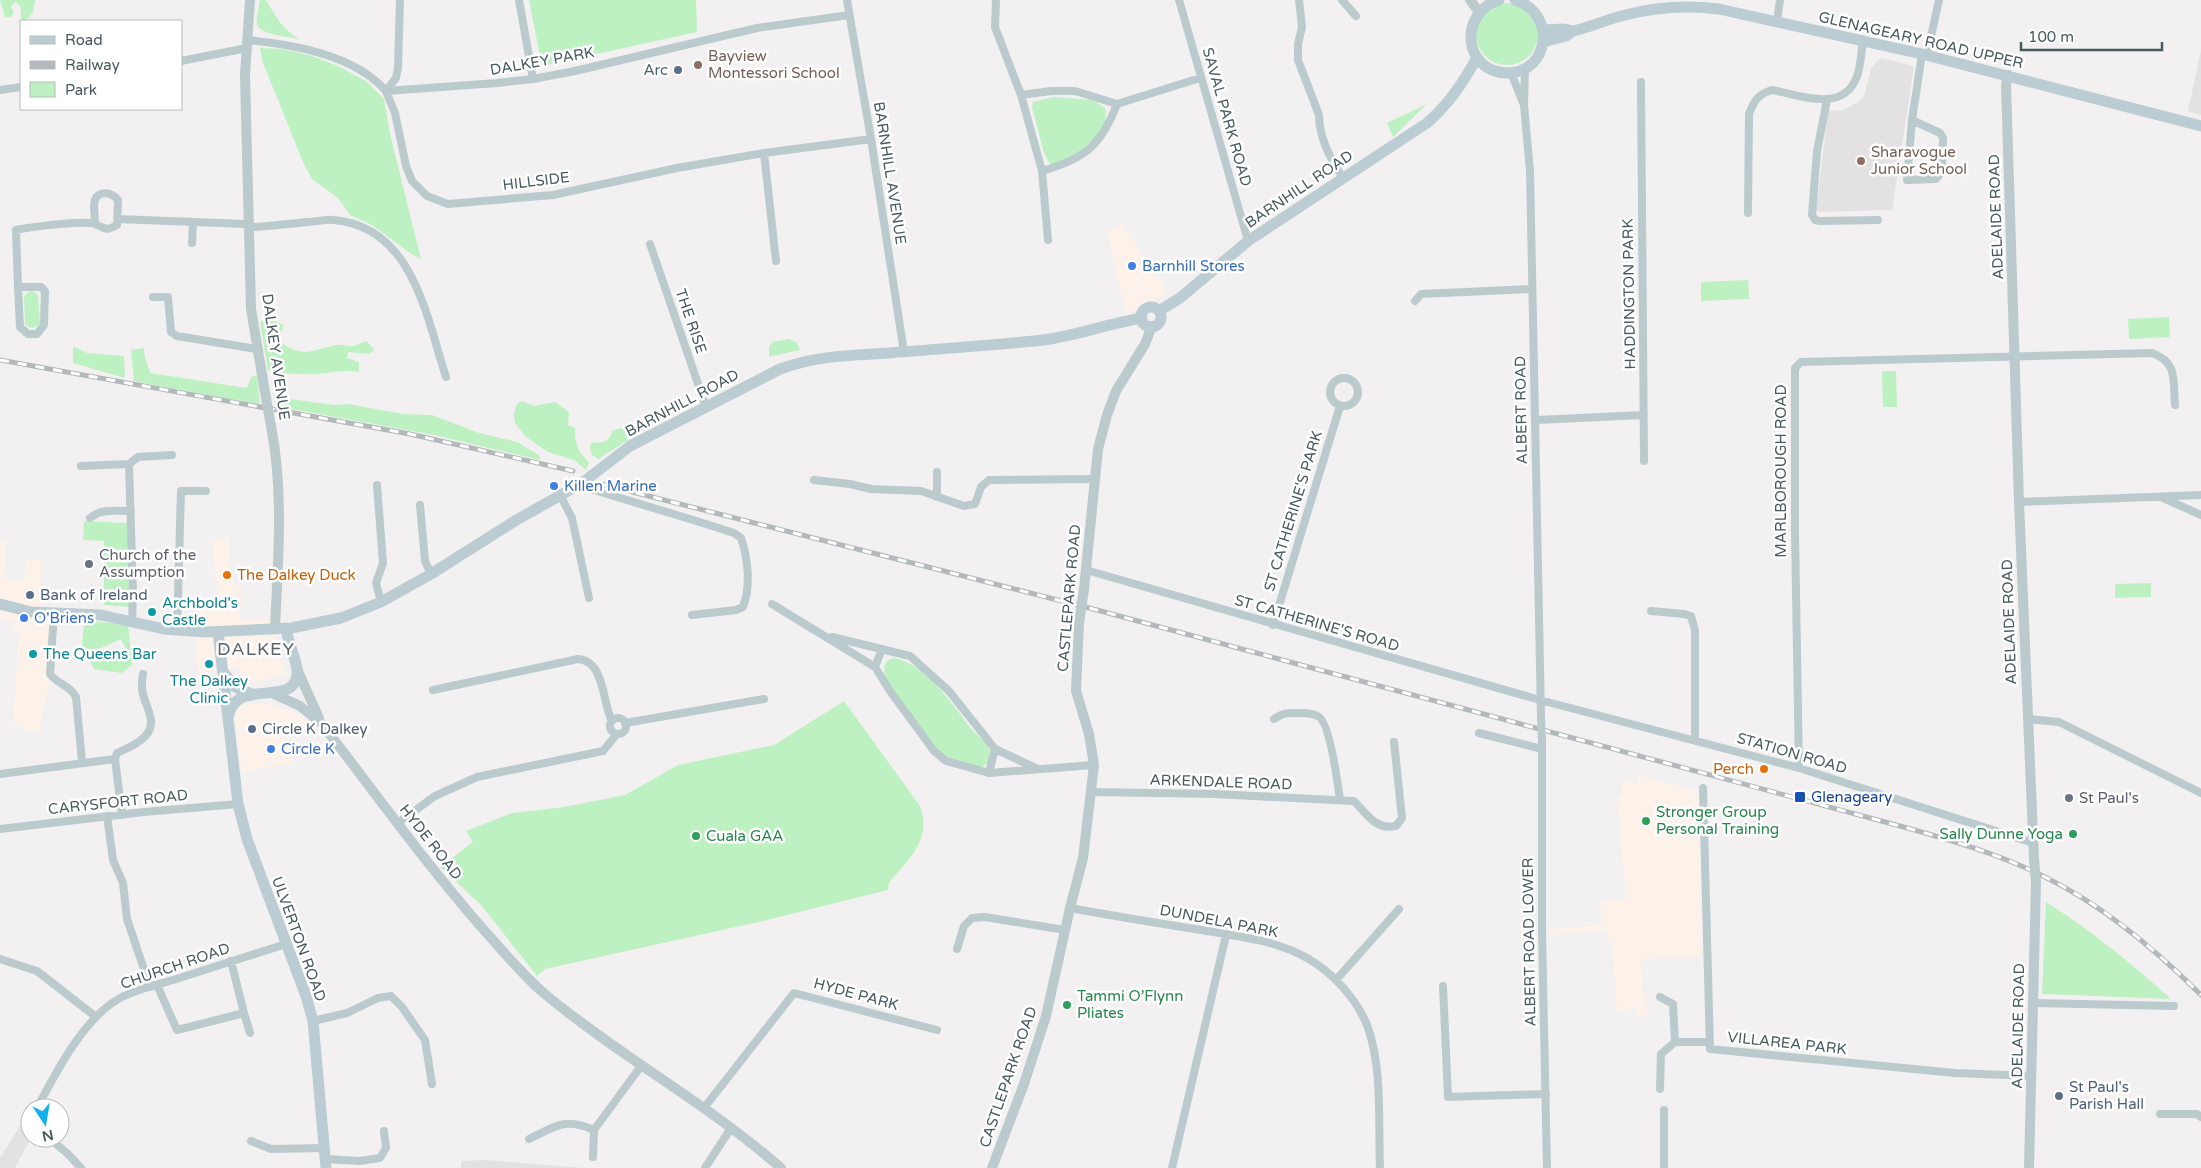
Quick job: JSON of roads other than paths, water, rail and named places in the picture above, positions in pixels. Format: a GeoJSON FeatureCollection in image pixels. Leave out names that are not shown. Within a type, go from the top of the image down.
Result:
{"type":"FeatureCollection","features":[{"type":"Feature","properties":{"kind":"main road"},"geometry":{"type":"LineString","coordinates":[[1499,0],[1487,5],[1479,12],[1473,21],[1470,42],[1477,58],[1487,67],[1500,72],[1511,73],[1525,68],[1536,58],[1543,42],[1543,30],[1538,16],[1523,1]]}},
{"type":"Feature","properties":{"kind":"main road","name":"GLENAGEARY ROAD UPPER"},"geometry":{"type":"LineString","coordinates":[[1543,42],[1625,15],[1669,4],[1719,9],[1925,54],[2201,126]]}},
{"type":"Feature","properties":{"kind":"main road","name":"GLENAGEARY ROAD UPPER"},"geometry":{"type":"LineString","coordinates":[[1543,30],[1564,29],[1573,31]]}},
{"type":"Feature","properties":{"kind":"main road","name":"BARNHILL ROAD"},"geometry":{"type":"LineString","coordinates":[[281,628],[341,618],[382,602],[513,522],[582,483],[630,446],[780,369],[796,363],[830,357],[1063,338],[1116,322],[1142,318],[1143,312],[1149,307],[1159,311],[1180,298],[1248,241],[1427,123],[1442,111],[1477,58]]}},
{"type":"Feature","properties":{"kind":"main road","name":"BARNHILL ROAD"},"geometry":{"type":"LineString","coordinates":[[1455,93],[1487,67]]}},
{"type":"Feature","properties":{"kind":"main road"},"geometry":{"type":"LineString","coordinates":[[1142,318],[1146,325],[1152,326],[1160,320],[1159,311]]}},
{"type":"Feature","properties":{"kind":"main road"},"geometry":{"type":"LineString","coordinates":[[0,604],[20,610],[101,615],[178,630],[218,632],[281,628]]}},
{"type":"Feature","properties":{"kind":"main road","name":"HYDE ROAD"},"geometry":{"type":"LineString","coordinates":[[281,628],[297,669]]}},
{"type":"Feature","properties":{"kind":"main road"},"geometry":{"type":"LineString","coordinates":[[218,632],[222,671]]}},
{"type":"Feature","properties":{"kind":"main road"},"geometry":{"type":"LineString","coordinates":[[274,694],[290,688],[295,681],[297,669]]}},
{"type":"Feature","properties":{"kind":"main road","name":"HYDE ROAD"},"geometry":{"type":"LineString","coordinates":[[222,671],[235,687],[252,694],[274,694]]}},
{"type":"Feature","properties":{"kind":"main road","name":"ULVERTON ROAD"},"geometry":{"type":"LineString","coordinates":[[222,671],[238,804],[247,839],[313,1021],[325,1158]]}},
{"type":"Feature","properties":{"kind":"main road"},"geometry":{"type":"LineString","coordinates":[[227,722],[229,711],[234,701],[252,694]]}},
{"type":"Feature","properties":{"kind":"street","name":"DALKEY AVENUE"},"geometry":{"type":"LineString","coordinates":[[250,0],[245,76],[252,316],[277,459],[281,628]]}},
{"type":"Feature","properties":{"kind":"street"},"geometry":{"type":"LineString","coordinates":[[182,60],[247,44],[277,42],[304,48],[337,59],[366,75],[386,91],[396,78],[398,68],[400,0]]}},
{"type":"Feature","properties":{"kind":"street"},"geometry":{"type":"LineString","coordinates":[[519,0],[533,79]]}},
{"type":"Feature","properties":{"kind":"street","name":"BARNHILL AVENUE"},"geometry":{"type":"LineString","coordinates":[[846,0],[871,139],[904,352]]}},
{"type":"Feature","properties":{"kind":"street"},"geometry":{"type":"LineString","coordinates":[[996,0],[995,27],[1021,95],[1042,171],[1048,240]]}},
{"type":"Feature","properties":{"kind":"street","name":"SAVAL PARK ROAD"},"geometry":{"type":"LineString","coordinates":[[1179,0],[1248,241]]}},
{"type":"Feature","properties":{"kind":"street"},"geometry":{"type":"LineString","coordinates":[[1298,0],[1302,20],[1298,44],[1300,70],[1319,115],[1319,122],[1329,158],[1343,178]]}},
{"type":"Feature","properties":{"kind":"street"},"geometry":{"type":"LineString","coordinates":[[1342,0],[1356,16]]}},
{"type":"Feature","properties":{"kind":"street"},"geometry":{"type":"LineString","coordinates":[[1470,0],[1479,12]]}},
{"type":"Feature","properties":{"kind":"street"},"geometry":{"type":"LineString","coordinates":[[1777,21],[1780,0]]}},
{"type":"Feature","properties":{"kind":"street"},"geometry":{"type":"LineString","coordinates":[[1912,120],[1940,133],[1943,138],[1942,172],[1936,180],[1907,180],[1912,120],[1925,54],[1939,0]]}},
{"type":"Feature","properties":{"kind":"street","name":"DALKEY PARK"},"geometry":{"type":"LineString","coordinates":[[386,91],[497,84],[533,79],[758,28],[849,15]]}},
{"type":"Feature","properties":{"kind":"street"},"geometry":{"type":"LineString","coordinates":[[1748,212],[1750,114],[1755,100],[1764,92],[1772,90],[1827,100],[1838,98],[1850,91],[1857,78],[1863,41]]}},
{"type":"Feature","properties":{"kind":"street","name":"ALBERT ROAD"},"geometry":{"type":"LineString","coordinates":[[1525,68],[1524,104],[1530,171],[1541,716]]}},
{"type":"Feature","properties":{"kind":"street","name":"ALBERT ROAD"},"geometry":{"type":"LineString","coordinates":[[1511,73],[1524,104]]}},
{"type":"Feature","properties":{"kind":"street","name":"ADELAIDE ROAD"},"geometry":{"type":"LineString","coordinates":[[2008,75],[2006,85],[2016,355],[2019,502],[2036,882],[2029,1168]]}},
{"type":"Feature","properties":{"kind":"street"},"geometry":{"type":"LineString","coordinates":[[1021,95],[1051,91],[1075,91],[1117,104],[1200,78]]}},
{"type":"Feature","properties":{"kind":"street","name":"HADDINGTON PARK"},"geometry":{"type":"LineString","coordinates":[[1641,82],[1644,461]]}},
{"type":"Feature","properties":{"kind":"street"},"geometry":{"type":"LineString","coordinates":[[0,90],[20,87]]}},
{"type":"Feature","properties":{"kind":"street","name":"HILLSIDE"},"geometry":{"type":"LineString","coordinates":[[386,91],[396,113],[406,166],[412,181],[427,196],[448,204],[553,195],[677,168],[764,153],[871,139]]}},
{"type":"Feature","properties":{"kind":"street"},"geometry":{"type":"LineString","coordinates":[[1827,100],[1817,152],[1812,216],[1815,220],[1820,221],[1878,220]]}},
{"type":"Feature","properties":{"kind":"street"},"geometry":{"type":"LineString","coordinates":[[1042,171],[1074,161],[1086,152],[1101,137],[1111,121],[1117,104]]}},
{"type":"Feature","properties":{"kind":"street"},"geometry":{"type":"LineString","coordinates":[[764,153],[776,261]]}},
{"type":"Feature","properties":{"kind":"street"},"geometry":{"type":"LineString","coordinates":[[18,287],[41,287],[45,291],[44,325],[37,334],[28,334],[20,326],[18,287],[16,230],[31,227],[95,224],[101,229],[109,230],[116,225],[118,219],[118,200],[114,195],[104,193],[98,196],[94,202],[95,224]]}},
{"type":"Feature","properties":{"kind":"street"},"geometry":{"type":"LineString","coordinates":[[118,219],[254,227],[333,220],[362,226],[371,230],[391,246],[406,265],[416,288],[446,377]]}},
{"type":"Feature","properties":{"kind":"street"},"geometry":{"type":"LineString","coordinates":[[192,222],[192,243]]}},
{"type":"Feature","properties":{"kind":"street","name":"THE RISE"},"geometry":{"type":"LineString","coordinates":[[650,244],[706,407]]}},
{"type":"Feature","properties":{"kind":"street"},"geometry":{"type":"LineString","coordinates":[[1414,302],[1421,294],[1532,289]]}},
{"type":"Feature","properties":{"kind":"street"},"geometry":{"type":"LineString","coordinates":[[153,297],[168,297],[171,332],[177,336],[257,349]]}},
{"type":"Feature","properties":{"kind":"street","name":"CASTLEPARK ROAD"},"geometry":{"type":"LineString","coordinates":[[992,1168],[1036,1049],[1046,1016],[1083,858],[1094,765],[1089,734],[1076,691],[1079,623],[1098,449],[1116,391],[1145,344],[1152,326]]}},
{"type":"Feature","properties":{"kind":"street","name":"MARLBOROUGH ROAD"},"geometry":{"type":"LineString","coordinates":[[1799,768],[1795,534],[1795,368],[1801,362],[2152,353],[2162,356],[2172,368],[2174,373],[2175,404]]}},
{"type":"Feature","properties":{"kind":"street","name":"ST CATHERINE'S PARK"},"geometry":{"type":"LineString","coordinates":[[1273,625],[1340,406]]}},
{"type":"Feature","properties":{"kind":"street"},"geometry":{"type":"LineString","coordinates":[[1536,420],[1644,415]]}},
{"type":"Feature","properties":{"kind":"street"},"geometry":{"type":"LineString","coordinates":[[81,466],[129,464],[138,457],[168,455],[164,446]]}},
{"type":"Feature","properties":{"kind":"street"},"geometry":{"type":"LineString","coordinates":[[129,464],[132,621]]}},
{"type":"Feature","properties":{"kind":"street"},"geometry":{"type":"LineString","coordinates":[[937,472],[937,497]]}},
{"type":"Feature","properties":{"kind":"street"},"geometry":{"type":"LineString","coordinates":[[814,480],[850,484],[871,489],[921,491],[950,503],[970,506],[975,504],[982,486],[989,480],[1096,479]]}},
{"type":"Feature","properties":{"kind":"street"},"geometry":{"type":"LineString","coordinates":[[582,483],[596,490],[703,523],[741,538],[748,583],[748,596],[743,607],[736,610],[692,615]]}},
{"type":"Feature","properties":{"kind":"street"},"geometry":{"type":"LineString","coordinates":[[377,485],[383,563],[376,583],[382,602]]}},
{"type":"Feature","properties":{"kind":"street"},"geometry":{"type":"LineString","coordinates":[[178,630],[181,491],[206,491]]}},
{"type":"Feature","properties":{"kind":"street"},"geometry":{"type":"LineString","coordinates":[[560,495],[572,518],[589,598]]}},
{"type":"Feature","properties":{"kind":"street"},"geometry":{"type":"LineString","coordinates":[[2019,502],[2201,495]]}},
{"type":"Feature","properties":{"kind":"street"},"geometry":{"type":"LineString","coordinates":[[2161,497],[2201,515]]}},
{"type":"Feature","properties":{"kind":"street"},"geometry":{"type":"LineString","coordinates":[[420,505],[425,561],[430,574]]}},
{"type":"Feature","properties":{"kind":"street"},"geometry":{"type":"LineString","coordinates":[[90,518],[97,512],[131,511]]}},
{"type":"Feature","properties":{"kind":"street","name":"ST CATHERINE'S ROAD"},"geometry":{"type":"LineString","coordinates":[[1086,570],[1540,700]]}},
{"type":"Feature","properties":{"kind":"street"},"geometry":{"type":"LineString","coordinates":[[772,604],[826,635],[875,667],[890,691],[934,751],[946,761],[989,773],[1094,765]]}},
{"type":"Feature","properties":{"kind":"street"},"geometry":{"type":"LineString","coordinates":[[1651,611],[1691,616],[1695,630],[1695,739]]}},
{"type":"Feature","properties":{"kind":"street"},"geometry":{"type":"LineString","coordinates":[[54,613],[50,674],[55,681],[71,688],[76,697],[82,762]]}},
{"type":"Feature","properties":{"kind":"street"},"geometry":{"type":"LineString","coordinates":[[826,635],[910,656],[949,691],[995,749],[1039,770]]}},
{"type":"Feature","properties":{"kind":"street"},"geometry":{"type":"LineString","coordinates":[[875,667],[882,649]]}},
{"type":"Feature","properties":{"kind":"street"},"geometry":{"type":"LineString","coordinates":[[433,690],[584,659],[595,668],[612,721],[610,730],[617,734]]}},
{"type":"Feature","properties":{"kind":"street","name":"HYDE ROAD"},"geometry":{"type":"LineString","coordinates":[[297,669],[322,724],[454,896],[523,974],[547,995],[641,1066]]}},
{"type":"Feature","properties":{"kind":"street"},"geometry":{"type":"LineString","coordinates":[[122,815],[115,759],[117,753],[140,741],[150,728],[151,717],[149,708],[142,693],[142,674]]}},
{"type":"Feature","properties":{"kind":"street","name":"HYDE ROAD"},"geometry":{"type":"LineString","coordinates":[[274,694],[300,706],[322,724]]}},
{"type":"Feature","properties":{"kind":"street"},"geometry":{"type":"LineString","coordinates":[[612,721],[619,718],[625,723],[764,699]]}},
{"type":"Feature","properties":{"kind":"street","name":"STATION ROAD"},"geometry":{"type":"LineString","coordinates":[[1540,700],[1695,739],[1799,768],[2033,843]]}},
{"type":"Feature","properties":{"kind":"street"},"geometry":{"type":"LineString","coordinates":[[1274,719],[1284,713],[1313,714],[1320,717],[1324,722],[1329,739],[1344,800],[1354,801],[1378,826],[1386,828],[1396,826],[1402,818],[1394,742]]}},
{"type":"Feature","properties":{"kind":"street","name":"ALBERT ROAD LOWER"},"geometry":{"type":"LineString","coordinates":[[1541,716],[1542,933],[1547,1168]]}},
{"type":"Feature","properties":{"kind":"street"},"geometry":{"type":"LineString","coordinates":[[2028,719],[2059,722],[2201,792]]}},
{"type":"Feature","properties":{"kind":"street"},"geometry":{"type":"LineString","coordinates":[[398,823],[435,796],[477,777],[603,751],[617,734],[624,732],[625,723]]}},
{"type":"Feature","properties":{"kind":"street"},"geometry":{"type":"LineString","coordinates":[[1479,734],[1542,746]]}},
{"type":"Feature","properties":{"kind":"street"},"geometry":{"type":"LineString","coordinates":[[989,773],[995,749]]}},
{"type":"Feature","properties":{"kind":"street"},"geometry":{"type":"LineString","coordinates":[[0,774],[115,759]]}},
{"type":"Feature","properties":{"kind":"street","name":"VILLAREA PARK"},"geometry":{"type":"LineString","coordinates":[[1703,788],[1710,1049],[1954,1073],[2031,1076]]}},
{"type":"Feature","properties":{"kind":"street","name":"ARKENDALE ROAD"},"geometry":{"type":"LineString","coordinates":[[1092,792],[1214,794],[1344,800]]}},
{"type":"Feature","properties":{"kind":"street","name":"CARYSFORT ROAD"},"geometry":{"type":"LineString","coordinates":[[0,829],[107,816],[238,804]]}},
{"type":"Feature","properties":{"kind":"street"},"geometry":{"type":"LineString","coordinates":[[107,816],[113,860],[123,884],[127,919],[153,986],[177,1030],[244,1013]]}},
{"type":"Feature","properties":{"kind":"street","name":"DUNDELA PARK"},"geometry":{"type":"LineString","coordinates":[[1070,908],[1226,934],[1290,950],[1308,958],[1336,980],[1356,1005],[1366,1025],[1373,1046],[1378,1097],[1380,1168]]}},
{"type":"Feature","properties":{"kind":"street"},"geometry":{"type":"LineString","coordinates":[[1336,980],[1399,909]]}},
{"type":"Feature","properties":{"kind":"street"},"geometry":{"type":"LineString","coordinates":[[957,949],[964,926],[972,918],[984,917],[1065,930]]}},
{"type":"Feature","properties":{"kind":"street"},"geometry":{"type":"LineString","coordinates":[[1172,1168],[1226,934]]}},
{"type":"Feature","properties":{"kind":"street","name":"CHURCH ROAD"},"geometry":{"type":"LineString","coordinates":[[43,1098],[58,1070],[96,1017],[113,1001],[153,986],[286,944]]}},
{"type":"Feature","properties":{"kind":"street"},"geometry":{"type":"LineString","coordinates":[[0,958],[37,971],[96,1017]]}},
{"type":"Feature","properties":{"kind":"street"},"geometry":{"type":"LineString","coordinates":[[230,961],[250,1033]]}},
{"type":"Feature","properties":{"kind":"street"},"geometry":{"type":"LineString","coordinates":[[1443,986],[1448,1097],[1546,1094]]}},
{"type":"Feature","properties":{"kind":"street","name":"HYDE PARK"},"geometry":{"type":"LineString","coordinates":[[704,1108],[794,993],[937,1030]]}},
{"type":"Feature","properties":{"kind":"street"},"geometry":{"type":"LineString","coordinates":[[313,1021],[348,1013],[378,998],[391,996],[402,1007],[425,1040],[432,1084]]}},
{"type":"Feature","properties":{"kind":"street"},"geometry":{"type":"LineString","coordinates":[[1660,997],[1673,1004],[1675,1042]]}},
{"type":"Feature","properties":{"kind":"street"},"geometry":{"type":"LineString","coordinates":[[2033,1003],[2174,1006]]}},
{"type":"Feature","properties":{"kind":"street"},"geometry":{"type":"LineString","coordinates":[[1660,1090],[1661,1054],[1675,1042],[1710,1042]]}},
{"type":"Feature","properties":{"kind":"street"},"geometry":{"type":"LineString","coordinates":[[593,1156],[594,1130],[641,1066],[704,1108],[781,1168]]}},
{"type":"Feature","properties":{"kind":"street"},"geometry":{"type":"LineString","coordinates":[[1664,1110],[1664,1168]]}},
{"type":"Feature","properties":{"kind":"street"},"geometry":{"type":"LineString","coordinates":[[2160,1114],[2197,1114],[2201,1117]]}},
{"type":"Feature","properties":{"kind":"street"},"geometry":{"type":"LineString","coordinates":[[529,1139],[562,1124],[579,1123],[594,1130]]}},
{"type":"Feature","properties":{"kind":"street"},"geometry":{"type":"LineString","coordinates":[[705,1168],[731,1128]]}},
{"type":"Feature","properties":{"kind":"street"},"geometry":{"type":"LineString","coordinates":[[251,1141],[271,1148],[325,1158],[360,1161],[380,1158],[386,1148],[384,1131]]}},
{"type":"Feature","properties":{"kind":"street"},"geometry":{"type":"LineString","coordinates":[[61,1148],[81,1168]]}},
{"type":"Feature","properties":{"kind":"railway"},"geometry":{"type":"LineString","coordinates":[[0,360],[410,434],[573,471]]}},
{"type":"Feature","properties":{"kind":"railway"},"geometry":{"type":"LineString","coordinates":[[601,484],[1097,610],[1963,844],[2031,870],[2089,902],[2147,945],[2201,995]]}},
{"type":"Feature","properties":{"kind":"place","name":"Bayview Montessori School"},"geometry":{"type":"Point","coordinates":[698,65]}},
{"type":"Feature","properties":{"kind":"place","name":"Arc"},"geometry":{"type":"Point","coordinates":[678,70]}},
{"type":"Feature","properties":{"kind":"place","name":"Sharavogue Junior School"},"geometry":{"type":"Point","coordinates":[1861,161]}},
{"type":"Feature","properties":{"kind":"place","name":"Barnhill Stores"},"geometry":{"type":"Point","coordinates":[1132,266]}},
{"type":"Feature","properties":{"kind":"place","name":"Killen Marine"},"geometry":{"type":"Point","coordinates":[554,486]}},
{"type":"Feature","properties":{"kind":"place","name":"Church of the Assumption"},"geometry":{"type":"Point","coordinates":[89,564]}},
{"type":"Feature","properties":{"kind":"place","name":"The Dalkey Duck"},"geometry":{"type":"Point","coordinates":[227,575]}},
{"type":"Feature","properties":{"kind":"place","name":"Bank of Ireland"},"geometry":{"type":"Point","coordinates":[30,595]}},
{"type":"Feature","properties":{"kind":"place","name":"Archbold's Castle"},"geometry":{"type":"Point","coordinates":[152,612]}},
{"type":"Feature","properties":{"kind":"place","name":"O'Briens"},"geometry":{"type":"Point","coordinates":[24,618]}},
{"type":"Feature","properties":{"kind":"place","name":"The Queens Bar"},"geometry":{"type":"Point","coordinates":[33,654]}},
{"type":"Feature","properties":{"kind":"place","name":"The Dalkey Clinic"},"geometry":{"type":"Point","coordinates":[209,664]}},
{"type":"Feature","properties":{"kind":"place","name":"Circle K Dalkey"},"geometry":{"type":"Point","coordinates":[252,729]}},
{"type":"Feature","properties":{"kind":"place","name":"Circle K"},"geometry":{"type":"Point","coordinates":[271,749]}},
{"type":"Feature","properties":{"kind":"place","name":"Perch"},"geometry":{"type":"Point","coordinates":[1764,769]}},
{"type":"Feature","properties":{"kind":"place","name":"Glenageary"},"geometry":{"type":"Point","coordinates":[1800,797]}},
{"type":"Feature","properties":{"kind":"place","name":"St Paul's"},"geometry":{"type":"Point","coordinates":[2069,798]}},
{"type":"Feature","properties":{"kind":"place","name":"Stronger Group Personal Training"},"geometry":{"type":"Point","coordinates":[1646,821]}},
{"type":"Feature","properties":{"kind":"place","name":"Sally Dunne Yoga"},"geometry":{"type":"Point","coordinates":[2073,834]}},
{"type":"Feature","properties":{"kind":"place","name":"Cuala GAA"},"geometry":{"type":"Point","coordinates":[696,836]}},
{"type":"Feature","properties":{"kind":"place","name":"Tammi O’Flynn Pliates"},"geometry":{"type":"Point","coordinates":[1067,1005]}},
{"type":"Feature","properties":{"kind":"place","name":"St Paul's Parish Hall"},"geometry":{"type":"Point","coordinates":[2059,1096]}},
{"type":"Feature","properties":{"kind":"district","name":"DALKEY"},"geometry":{"type":"Point","coordinates":[256,649]}}]}
